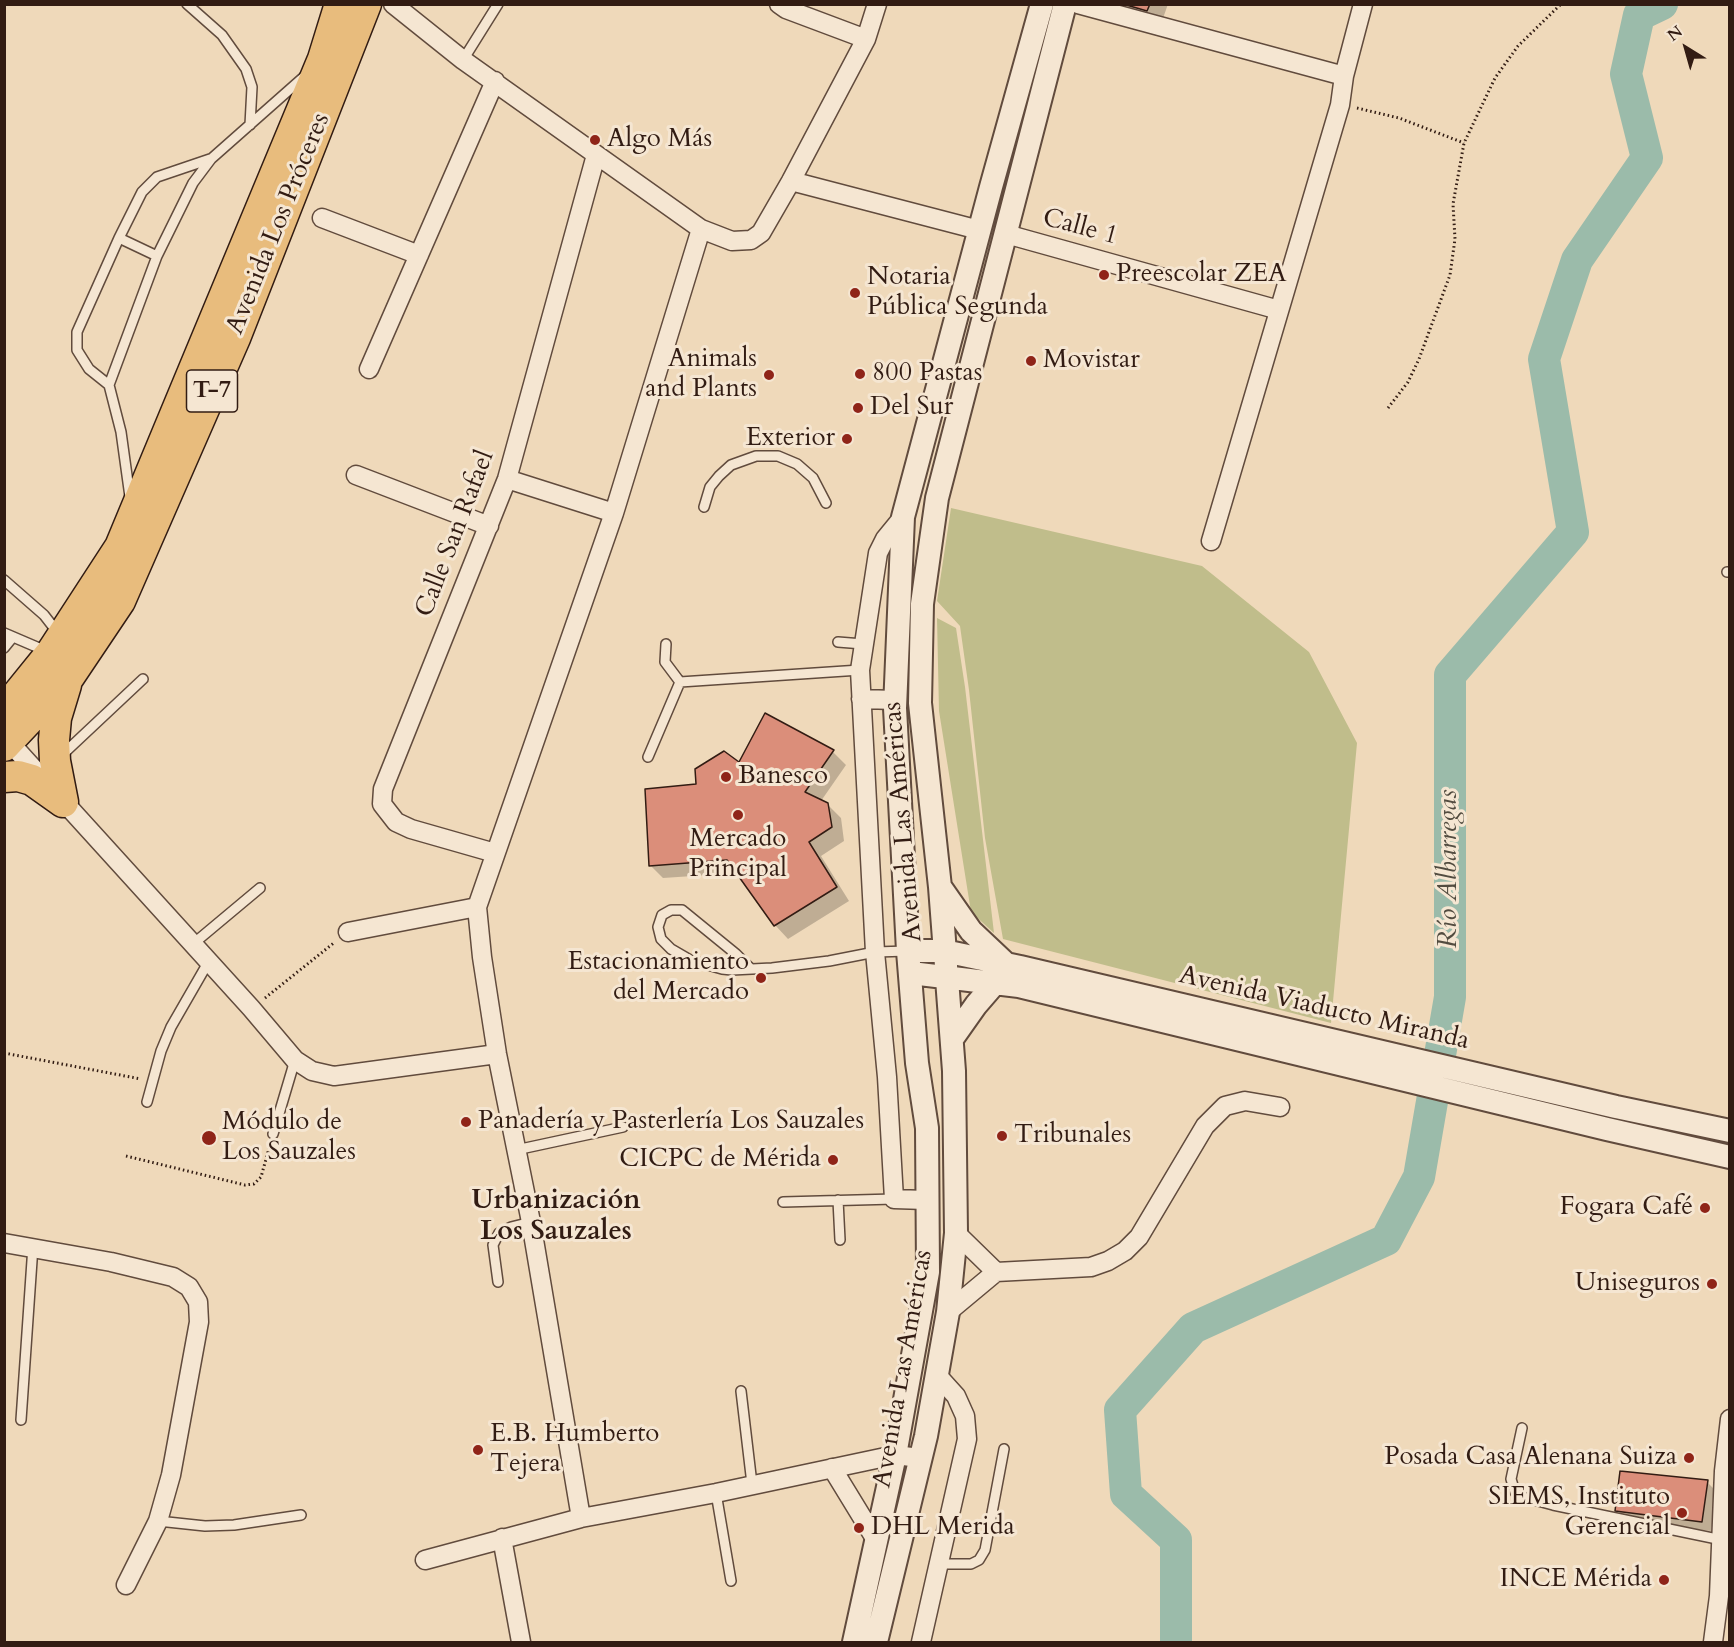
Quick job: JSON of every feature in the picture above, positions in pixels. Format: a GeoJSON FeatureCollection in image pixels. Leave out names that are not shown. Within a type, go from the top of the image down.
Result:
{"type":"FeatureCollection","features":[{"type":"Feature","properties":{"kind":"highway","name":"Avenida Los Próceres"},"geometry":{"type":"LineString","coordinates":[[4,711],[56,645],[120,547],[323,59],[340,4]]}},
{"type":"Feature","properties":{"kind":"highway","name":"Avenida Los Próceres"},"geometry":{"type":"LineString","coordinates":[[6,741],[69,677],[120,601],[235,338],[366,4]]}},
{"type":"Feature","properties":{"kind":"highway","name":"T-7"},"geometry":{"type":"LineString","coordinates":[[63,802],[55,761],[56,718],[69,677]]}},
{"type":"Feature","properties":{"kind":"highway"},"geometry":{"type":"LineString","coordinates":[[4,777],[18,776],[32,780],[63,802]]}},
{"type":"Feature","properties":{"kind":"street"},"geometry":{"type":"LineString","coordinates":[[779,4],[786,9],[866,39]]}},
{"type":"Feature","properties":{"kind":"street"},"geometry":{"type":"LineString","coordinates":[[395,5],[463,60],[701,229],[732,241],[751,240],[761,233],[866,39],[877,4]]}},
{"type":"Feature","properties":{"kind":"street","name":"Avenida Las Américas"},"geometry":{"type":"LineString","coordinates":[[854,1642],[895,1455],[928,1272],[927,1128],[919,1074],[910,962],[895,700],[903,517],[1042,4]]}},
{"type":"Feature","properties":{"kind":"street","name":"Avenida Las Américas"},"geometry":{"type":"LineString","coordinates":[[876,1642],[920,1458],[937,1375],[948,1312],[956,1233],[954,1071],[948,976],[921,703],[922,604],[937,498],[1065,4]]}},
{"type":"Feature","properties":{"kind":"street"},"geometry":{"type":"LineString","coordinates":[[1078,4],[1344,76]]}},
{"type":"Feature","properties":{"kind":"street"},"geometry":{"type":"LineString","coordinates":[[1211,541],[1340,105],[1344,76],[1363,4]]}},
{"type":"Feature","properties":{"kind":"street"},"geometry":{"type":"LineString","coordinates":[[369,369],[495,81]]}},
{"type":"Feature","properties":{"kind":"street","name":"Calle San Rafael"},"geometry":{"type":"LineString","coordinates":[[495,853],[411,829],[396,822],[382,804],[383,789],[507,479],[596,155]]}},
{"type":"Feature","properties":{"kind":"street"},"geometry":{"type":"LineString","coordinates":[[791,181],[979,230]]}},
{"type":"Feature","properties":{"kind":"street"},"geometry":{"type":"LineString","coordinates":[[322,218],[419,255]]}},
{"type":"Feature","properties":{"kind":"street"},"geometry":{"type":"LineString","coordinates":[[581,1518],[531,1222],[497,1054],[477,907],[614,513],[701,229]]}},
{"type":"Feature","properties":{"kind":"street","name":"Calle 1"},"geometry":{"type":"LineString","coordinates":[[1006,234],[1279,310]]}},
{"type":"Feature","properties":{"kind":"street"},"geometry":{"type":"LineString","coordinates":[[357,475],[489,526]]}},
{"type":"Feature","properties":{"kind":"street"},"geometry":{"type":"LineString","coordinates":[[507,479],[614,513]]}},
{"type":"Feature","properties":{"kind":"street"},"geometry":{"type":"LineString","coordinates":[[903,517],[885,539],[878,553],[860,670],[875,952],[887,1077],[894,1199],[926,1200]]}},
{"type":"Feature","properties":{"kind":"street"},"geometry":{"type":"LineString","coordinates":[[861,699],[895,700]]}},
{"type":"Feature","properties":{"kind":"street"},"geometry":{"type":"LineString","coordinates":[[6,741],[251,1008],[295,1060],[312,1071],[334,1076],[497,1054]]}},
{"type":"Feature","properties":{"kind":"street"},"geometry":{"type":"LineString","coordinates":[[940,887],[971,931],[1010,975]]}},
{"type":"Feature","properties":{"kind":"street"},"geometry":{"type":"LineString","coordinates":[[348,932],[477,907]]}},
{"type":"Feature","properties":{"kind":"street"},"geometry":{"type":"LineString","coordinates":[[910,962],[944,951],[1010,975]]}},
{"type":"Feature","properties":{"kind":"street"},"geometry":{"type":"LineString","coordinates":[[910,962],[948,976],[1010,975]]}},
{"type":"Feature","properties":{"kind":"street"},"geometry":{"type":"LineString","coordinates":[[952,1039],[976,1005],[1010,975]]}},
{"type":"Feature","properties":{"kind":"street","name":"Avenida Viaducto Miranda"},"geometry":{"type":"LineString","coordinates":[[1010,975],[1730,1131]]}},
{"type":"Feature","properties":{"kind":"street","name":"Avenida Viaducto Miranda"},"geometry":{"type":"LineString","coordinates":[[1010,975],[1607,1130],[1730,1157]]}},
{"type":"Feature","properties":{"kind":"street"},"geometry":{"type":"LineString","coordinates":[[887,1077],[919,1074]]}},
{"type":"Feature","properties":{"kind":"street"},"geometry":{"type":"LineString","coordinates":[[948,1312],[996,1272],[1091,1267],[1108,1261],[1125,1251],[1139,1237],[1205,1126],[1226,1106],[1245,1101],[1280,1107]]}},
{"type":"Feature","properties":{"kind":"street"},"geometry":{"type":"LineString","coordinates":[[956,1233],[996,1272]]}},
{"type":"Feature","properties":{"kind":"street"},"geometry":{"type":"LineString","coordinates":[[4,1243],[33,1246],[173,1277],[189,1287],[198,1302],[199,1322],[171,1475],[158,1521],[126,1585]]}},
{"type":"Feature","properties":{"kind":"street"},"geometry":{"type":"LineString","coordinates":[[921,1642],[967,1439],[965,1416],[956,1396],[937,1375]]}},
{"type":"Feature","properties":{"kind":"street"},"geometry":{"type":"LineString","coordinates":[[1713,1642],[1724,1597],[1722,1540],[1724,1471],[1730,1419]]}},
{"type":"Feature","properties":{"kind":"street"},"geometry":{"type":"LineString","coordinates":[[425,1560],[581,1518],[716,1493],[895,1455],[920,1458]]}},
{"type":"Feature","properties":{"kind":"street"},"geometry":{"type":"LineString","coordinates":[[832,1468],[876,1540]]}},
{"type":"Feature","properties":{"kind":"street"},"geometry":{"type":"LineString","coordinates":[[502,1538],[521,1642]]}},
{"type":"Feature","properties":{"kind":"lane"},"geometry":{"type":"LineString","coordinates":[[187,4],[222,35],[246,69],[252,87],[250,125]]}},
{"type":"Feature","properties":{"kind":"lane"},"geometry":{"type":"LineString","coordinates":[[463,60],[498,4]]}},
{"type":"Feature","properties":{"kind":"lane"},"geometry":{"type":"LineString","coordinates":[[133,519],[121,432],[109,385],[157,256],[193,183],[211,159],[323,59]]}},
{"type":"Feature","properties":{"kind":"lane"},"geometry":{"type":"LineString","coordinates":[[109,385],[90,369],[77,350],[77,332],[119,238],[142,192],[157,177],[211,159]]}},
{"type":"Feature","properties":{"kind":"lane"},"geometry":{"type":"LineString","coordinates":[[119,238],[157,256]]}},
{"type":"Feature","properties":{"kind":"lane"},"geometry":{"type":"LineString","coordinates":[[704,507],[710,487],[719,476],[731,465],[756,456],[778,456],[796,464],[813,478],[826,503]]}},
{"type":"Feature","properties":{"kind":"lane"},"geometry":{"type":"LineString","coordinates":[[4,580],[44,615],[56,645]]}},
{"type":"Feature","properties":{"kind":"lane"},"geometry":{"type":"LineString","coordinates":[[4,648],[9,635],[56,645]]}},
{"type":"Feature","properties":{"kind":"lane"},"geometry":{"type":"LineString","coordinates":[[838,642],[863,644]]}},
{"type":"Feature","properties":{"kind":"lane"},"geometry":{"type":"LineString","coordinates":[[666,644],[664,662],[680,682]]}},
{"type":"Feature","properties":{"kind":"lane"},"geometry":{"type":"LineString","coordinates":[[680,682],[860,670]]}},
{"type":"Feature","properties":{"kind":"lane"},"geometry":{"type":"LineString","coordinates":[[55,761],[143,679]]}},
{"type":"Feature","properties":{"kind":"lane"},"geometry":{"type":"LineString","coordinates":[[648,758],[680,682]]}},
{"type":"Feature","properties":{"kind":"lane"},"geometry":{"type":"LineString","coordinates":[[193,944],[260,888]]}},
{"type":"Feature","properties":{"kind":"lane"},"geometry":{"type":"LineString","coordinates":[[750,968],[682,910],[671,910],[662,915],[658,927],[661,939],[671,949],[690,960],[710,967],[732,970],[829,961],[875,952],[910,962]]}},
{"type":"Feature","properties":{"kind":"lane"},"geometry":{"type":"LineString","coordinates":[[147,1102],[161,1051],[171,1027],[209,962]]}},
{"type":"Feature","properties":{"kind":"lane"},"geometry":{"type":"LineString","coordinates":[[273,1134],[295,1060]]}},
{"type":"Feature","properties":{"kind":"lane"},"geometry":{"type":"LineString","coordinates":[[516,1150],[624,1127]]}},
{"type":"Feature","properties":{"kind":"lane"},"geometry":{"type":"LineString","coordinates":[[783,1202],[894,1199]]}},
{"type":"Feature","properties":{"kind":"lane"},"geometry":{"type":"LineString","coordinates":[[838,1200],[840,1240]]}},
{"type":"Feature","properties":{"kind":"lane"},"geometry":{"type":"LineString","coordinates":[[498,1282],[493,1245],[499,1233],[531,1222]]}},
{"type":"Feature","properties":{"kind":"lane"},"geometry":{"type":"LineString","coordinates":[[21,1420],[33,1246]]}},
{"type":"Feature","properties":{"kind":"lane"},"geometry":{"type":"LineString","coordinates":[[741,1391],[752,1484]]}},
{"type":"Feature","properties":{"kind":"lane"},"geometry":{"type":"LineString","coordinates":[[1522,1428],[1511,1479],[1515,1492],[1520,1496],[1552,1505],[1722,1540]]}},
{"type":"Feature","properties":{"kind":"lane"},"geometry":{"type":"LineString","coordinates":[[940,1564],[971,1564],[980,1560],[985,1550],[1004,1449]]}},
{"type":"Feature","properties":{"kind":"lane"},"geometry":{"type":"LineString","coordinates":[[716,1493],[731,1581]]}},
{"type":"Feature","properties":{"kind":"lane"},"geometry":{"type":"LineString","coordinates":[[158,1521],[205,1526],[234,1525],[301,1515]]}},
{"type":"Feature","properties":{"kind":"path"},"geometry":{"type":"LineString","coordinates":[[1388,408],[1408,382],[1419,359],[1450,275],[1455,239],[1453,204],[1464,142],[1495,78],[1518,46],[1561,4]]}},
{"type":"Feature","properties":{"kind":"path"},"geometry":{"type":"LineString","coordinates":[[1340,105],[1399,118],[1464,142]]}},
{"type":"Feature","properties":{"kind":"path"},"geometry":{"type":"LineString","coordinates":[[251,1008],[348,932]]}},
{"type":"Feature","properties":{"kind":"path"},"geometry":{"type":"LineString","coordinates":[[4,1053],[152,1081]]}},
{"type":"Feature","properties":{"kind":"path"},"geometry":{"type":"LineString","coordinates":[[126,1156],[245,1185],[254,1184],[261,1177],[273,1134]]}},
{"type":"Feature","properties":{"kind":"shaded area"},"geometry":{"type":"Polygon","coordinates":[[[951,508],[1202,566],[1309,652],[1357,743],[1331,1023],[1003,939],[985,838],[960,626],[937,601],[951,508]]]}},
{"type":"Feature","properties":{"kind":"shaded area"},"geometry":{"type":"Polygon","coordinates":[[[937,618],[956,628],[994,933],[971,912],[939,711],[937,618]]]}},
{"type":"Feature","properties":{"kind":"building"},"geometry":{"type":"Polygon","coordinates":[[[1123,4],[1150,4],[1147,11],[1123,4]]]}},
{"type":"Feature","properties":{"kind":"building","name":"Mercado Principal"},"geometry":{"type":"Polygon","coordinates":[[[765,713],[834,750],[805,792],[828,803],[832,827],[809,842],[837,887],[774,926],[727,860],[649,866],[645,789],[696,784],[695,769],[724,751],[739,762],[765,713]]]}},
{"type":"Feature","properties":{"kind":"building"},"geometry":{"type":"Polygon","coordinates":[[[1620,1471],[1708,1480],[1702,1522],[1615,1511],[1620,1471]]]}},
{"type":"Feature","properties":{"kind":"waterway","name":"Río Albarregas"},"geometry":{"type":"LineString","coordinates":[[1176,1642],[1176,1540],[1126,1494],[1120,1410],[1193,1328],[1386,1240],[1419,1177],[1450,997],[1450,675],[1573,532],[1544,359],[1577,260],[1647,158],[1626,74],[1639,15],[1662,4]]}},
{"type":"Feature","properties":{"kind":"place","name":"Algo Más"},"geometry":{"type":"Point","coordinates":[595,140]}},
{"type":"Feature","properties":{"kind":"place","name":"Preescolar ZEA"},"geometry":{"type":"Point","coordinates":[1104,275]}},
{"type":"Feature","properties":{"kind":"place","name":"Notaria Pública Segunda"},"geometry":{"type":"Point","coordinates":[855,293]}},
{"type":"Feature","properties":{"kind":"place","name":"Movistar"},"geometry":{"type":"Point","coordinates":[1031,361]}},
{"type":"Feature","properties":{"kind":"place","name":"800 Pastas"},"geometry":{"type":"Point","coordinates":[860,374]}},
{"type":"Feature","properties":{"kind":"place","name":"Animals and Plants"},"geometry":{"type":"Point","coordinates":[769,375]}},
{"type":"Feature","properties":{"kind":"place","name":"Del Sur"},"geometry":{"type":"Point","coordinates":[858,408]}},
{"type":"Feature","properties":{"kind":"place","name":"Exterior"},"geometry":{"type":"Point","coordinates":[847,439]}},
{"type":"Feature","properties":{"kind":"place","name":"Banesco"},"geometry":{"type":"Point","coordinates":[726,777]}},
{"type":"Feature","properties":{"kind":"place","name":"Mercado Principal"},"geometry":{"type":"Point","coordinates":[738,815]}},
{"type":"Feature","properties":{"kind":"place","name":"Estacionamiento del Mercado"},"geometry":{"type":"Point","coordinates":[761,978]}},
{"type":"Feature","properties":{"kind":"place","name":"Panadería y Pasterlería Los Sauzales"},"geometry":{"type":"Point","coordinates":[466,1122]}},
{"type":"Feature","properties":{"kind":"place","name":"Tribunales"},"geometry":{"type":"Point","coordinates":[1002,1136]}},
{"type":"Feature","properties":{"kind":"place","name":"Módulo de Los Sauzales"},"geometry":{"type":"Point","coordinates":[209,1138]}},
{"type":"Feature","properties":{"kind":"place","name":"CICPC de Mérida"},"geometry":{"type":"Point","coordinates":[833,1160]}},
{"type":"Feature","properties":{"kind":"place","name":"Fogara Café"},"geometry":{"type":"Point","coordinates":[1705,1208]}},
{"type":"Feature","properties":{"kind":"place","name":"Uniseguros"},"geometry":{"type":"Point","coordinates":[1712,1284]}},
{"type":"Feature","properties":{"kind":"place","name":"E.B. Humberto Tejera"},"geometry":{"type":"Point","coordinates":[478,1450]}},
{"type":"Feature","properties":{"kind":"place","name":"Posada Casa Alenana Suiza"},"geometry":{"type":"Point","coordinates":[1689,1458]}},
{"type":"Feature","properties":{"kind":"place","name":"SIEMS, Instituto Gerencial"},"geometry":{"type":"Point","coordinates":[1682,1513]}},
{"type":"Feature","properties":{"kind":"place","name":"DHL Merida"},"geometry":{"type":"Point","coordinates":[859,1528]}},
{"type":"Feature","properties":{"kind":"place","name":"INCE Mérida"},"geometry":{"type":"Point","coordinates":[1664,1580]}},
{"type":"Feature","properties":{"kind":"district","name":"Urbanización Los Sauzales"},"geometry":{"type":"Point","coordinates":[556,1218]}}]}
